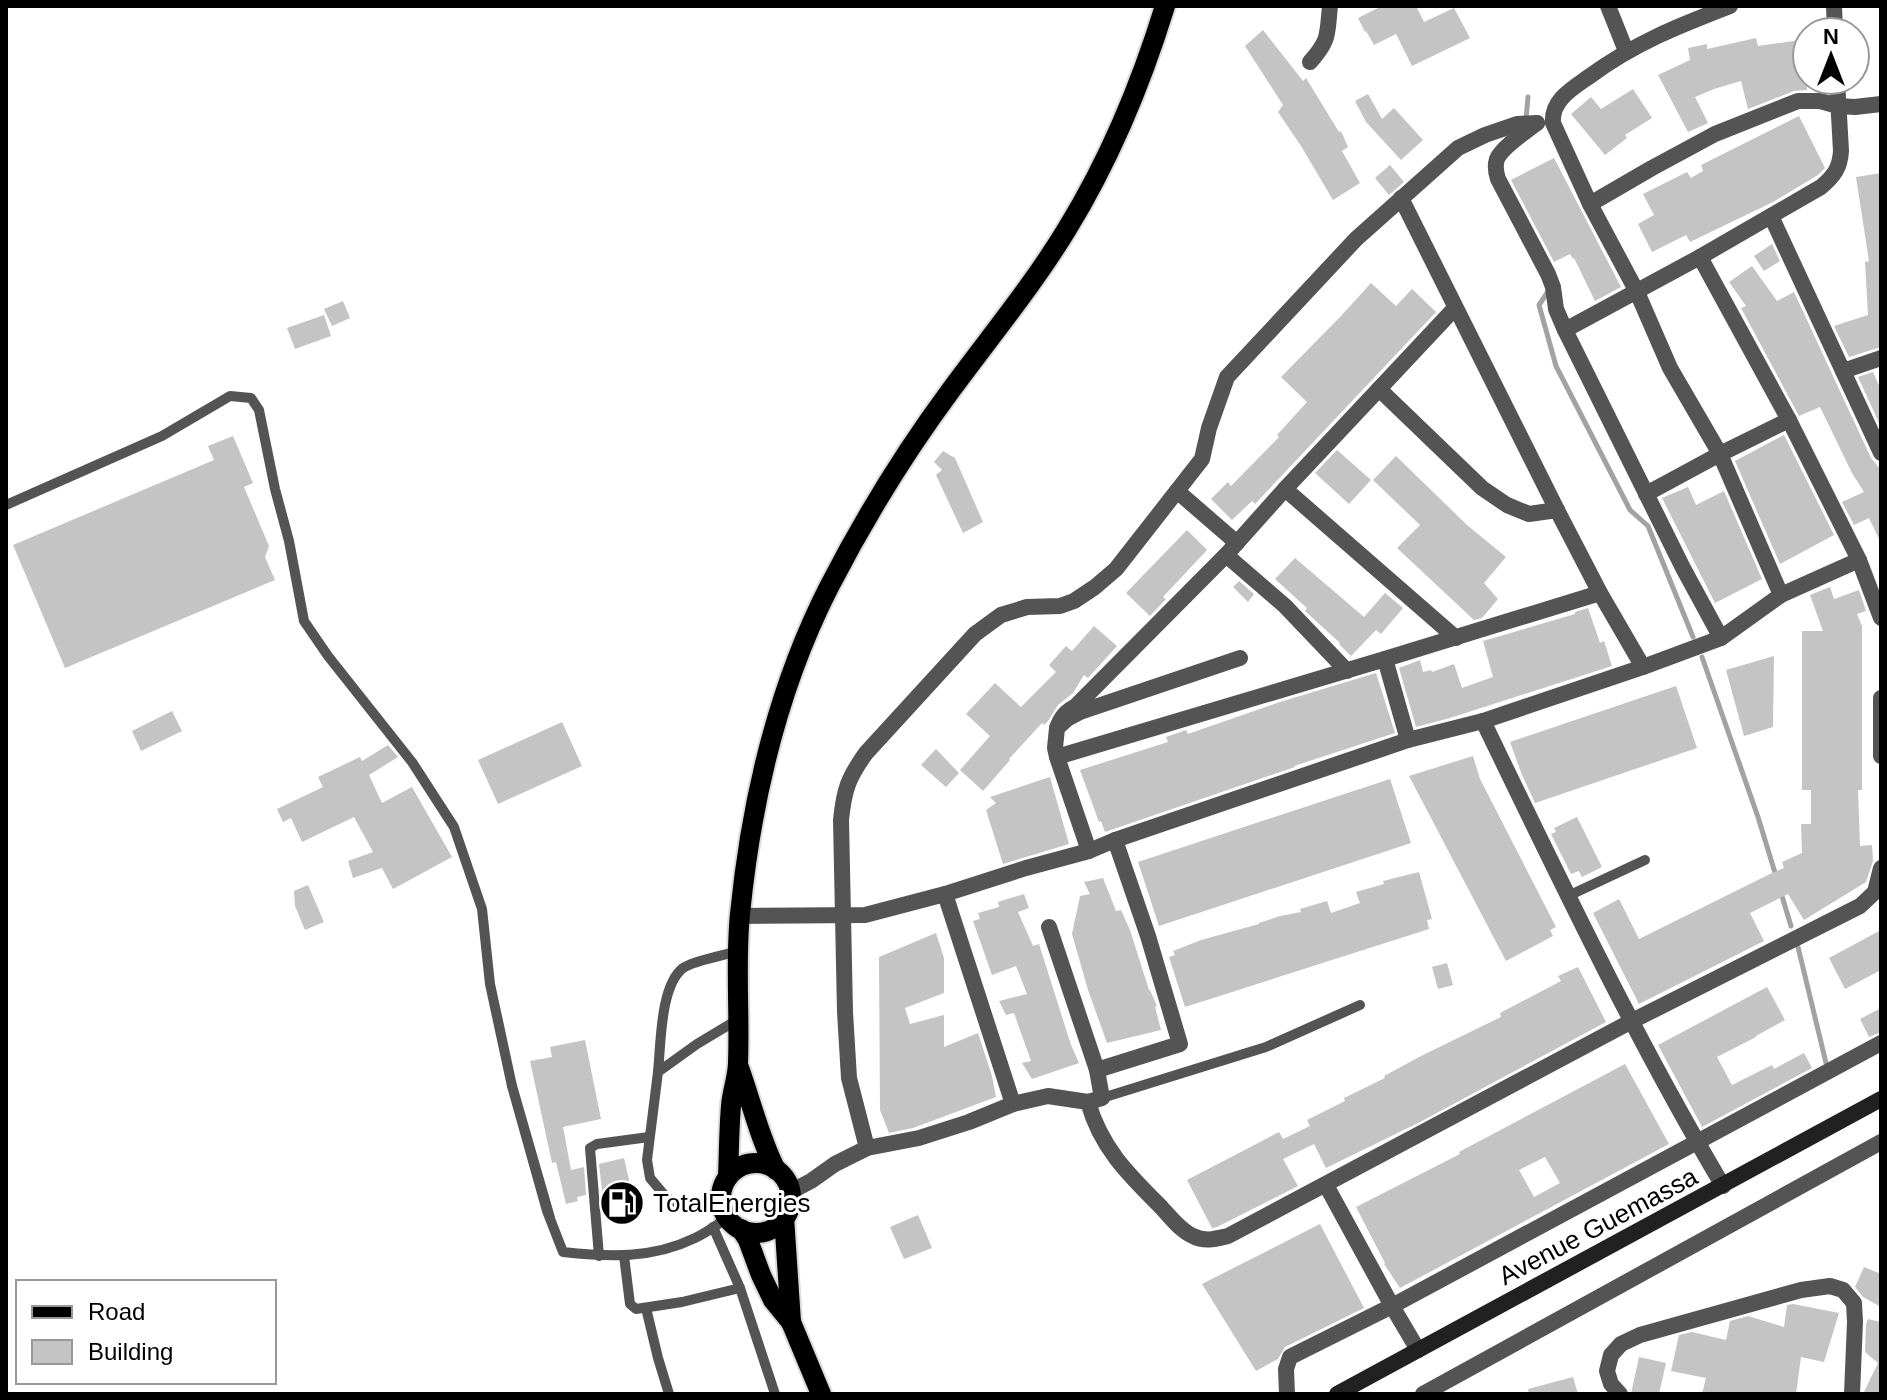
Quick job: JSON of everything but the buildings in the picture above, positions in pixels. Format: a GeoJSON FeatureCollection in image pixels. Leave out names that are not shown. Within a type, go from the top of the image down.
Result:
{"type":"FeatureCollection","features":[{"type":"Feature","properties":{"kind":"main road"},"geometry":{"type":"LineString","coordinates":[[821,1394],[791,1322],[773,1300],[748,1240],[726,1221],[721,1193],[728,1177],[731,1104],[738,1065],[739,916],[749,849],[774,730],[795,664],[828,589],[864,523],[904,457],[1058,243],[1102,169],[1155,41],[1165,6]]}},
{"type":"Feature","properties":{"kind":"main road"},"geometry":{"type":"LineString","coordinates":[[726,1221],[754,1232],[763,1232],[775,1227],[790,1205],[790,1192],[768,1154],[738,1065]]}},
{"type":"Feature","properties":{"kind":"main road","name":"Avenue Guemassa"},"geometry":{"type":"LineString","coordinates":[[1337,1394],[1881,1099]]}},
{"type":"Feature","properties":{"kind":"main road"},"geometry":{"type":"LineString","coordinates":[[728,1177],[738,1168],[751,1164],[764,1164],[776,1170]]}},
{"type":"Feature","properties":{"kind":"main road"},"geometry":{"type":"LineString","coordinates":[[784,1217],[791,1322]]}},
{"type":"Feature","properties":{"kind":"street"},"geometry":{"type":"LineString","coordinates":[[1310,62],[1327,37],[1330,6]]}},
{"type":"Feature","properties":{"kind":"street"},"geometry":{"type":"LineString","coordinates":[[1608,6],[1626,51]]}},
{"type":"Feature","properties":{"kind":"street"},"geometry":{"type":"LineString","coordinates":[[1721,638],[1565,330],[1556,309],[1548,274],[1503,192],[1496,170],[1497,159],[1502,152],[1552,113],[1564,95],[1626,51],[1682,24],[1730,6]]}},
{"type":"Feature","properties":{"kind":"street"},"geometry":{"type":"LineString","coordinates":[[1565,330],[1700,257],[1821,187],[1835,175],[1841,151],[1838,96]]}},
{"type":"Feature","properties":{"kind":"street"},"geometry":{"type":"LineString","coordinates":[[1590,204],[1728,129],[1798,101],[1855,107],[1881,104]]}},
{"type":"Feature","properties":{"kind":"street"},"geometry":{"type":"LineString","coordinates":[[1552,113],[1557,134],[1637,292],[1670,368],[1720,454],[1781,595]]}},
{"type":"Feature","properties":{"kind":"street"},"geometry":{"type":"LineString","coordinates":[[867,1148],[849,1078],[845,1012],[841,820],[843,795],[851,774],[866,753],[975,634],[1001,615],[1027,607],[1060,606],[1074,601],[1116,569],[1202,459],[1227,377],[1356,239],[1458,148],[1517,124],[1537,123]]}},
{"type":"Feature","properties":{"kind":"street"},"geometry":{"type":"LineString","coordinates":[[1401,198],[1557,510],[1643,667]]}},
{"type":"Feature","properties":{"kind":"street"},"geometry":{"type":"LineString","coordinates":[[1771,216],[1881,453]]}},
{"type":"Feature","properties":{"kind":"street"},"geometry":{"type":"LineString","coordinates":[[1700,257],[1789,420],[1876,590],[1881,618]]}},
{"type":"Feature","properties":{"kind":"street"},"geometry":{"type":"LineString","coordinates":[[1089,851],[1055,748],[1061,717],[1076,706],[1232,549],[1455,308]]}},
{"type":"Feature","properties":{"kind":"street"},"geometry":{"type":"LineString","coordinates":[[1843,371],[1881,358]]}},
{"type":"Feature","properties":{"kind":"street"},"geometry":{"type":"LineString","coordinates":[[1379,389],[1482,488],[1507,505],[1529,514],[1557,510]]}},
{"type":"Feature","properties":{"kind":"street"},"geometry":{"type":"LineString","coordinates":[[1646,494],[1789,420]]}},
{"type":"Feature","properties":{"kind":"street"},"geometry":{"type":"LineString","coordinates":[[1285,489],[1456,638]]}},
{"type":"Feature","properties":{"kind":"street"},"geometry":{"type":"LineString","coordinates":[[1177,491],[1347,671]]}},
{"type":"Feature","properties":{"kind":"street"},"geometry":{"type":"LineString","coordinates":[[739,916],[865,915],[1089,851],[1408,740],[1483,721],[1721,638],[1781,595],[1859,560]]}},
{"type":"Feature","properties":{"kind":"street"},"geometry":{"type":"LineString","coordinates":[[1057,757],[1600,593]]}},
{"type":"Feature","properties":{"kind":"street"},"geometry":{"type":"LineString","coordinates":[[1057,728],[1080,712],[1240,658]]}},
{"type":"Feature","properties":{"kind":"street"},"geometry":{"type":"LineString","coordinates":[[1385,659],[1408,740]]}},
{"type":"Feature","properties":{"kind":"street"},"geometry":{"type":"LineString","coordinates":[[1881,698],[1881,756]]}},
{"type":"Feature","properties":{"kind":"street"},"geometry":{"type":"LineString","coordinates":[[1483,721],[1632,1021],[1723,1186]]}},
{"type":"Feature","properties":{"kind":"street"},"geometry":{"type":"LineString","coordinates":[[1097,1070],[1180,1044],[1115,840]]}},
{"type":"Feature","properties":{"kind":"street"},"geometry":{"type":"LineString","coordinates":[[1049,927],[1097,1070],[1094,1125],[1112,1155],[1136,1182],[1190,1235],[1207,1241],[1228,1236],[1632,1021],[1860,906],[1875,892],[1881,868]]}},
{"type":"Feature","properties":{"kind":"street"},"geometry":{"type":"LineString","coordinates":[[945,894],[1013,1104]]}},
{"type":"Feature","properties":{"kind":"street"},"geometry":{"type":"LineString","coordinates":[[1287,1394],[1286,1369],[1290,1357],[1392,1306],[1881,1043]]}},
{"type":"Feature","properties":{"kind":"street"},"geometry":{"type":"LineString","coordinates":[[790,1192],[867,1148],[919,1138],[1013,1104],[1048,1096],[1095,1100]]}},
{"type":"Feature","properties":{"kind":"street"},"geometry":{"type":"LineString","coordinates":[[1423,1394],[1881,1142]]}},
{"type":"Feature","properties":{"kind":"street"},"geometry":{"type":"LineString","coordinates":[[1326,1185],[1418,1350]]}},
{"type":"Feature","properties":{"kind":"street"},"geometry":{"type":"LineString","coordinates":[[1620,1394],[1611,1384],[1607,1371],[1611,1355],[1621,1344],[1640,1335],[1801,1290],[1830,1286],[1843,1290],[1854,1303],[1852,1394]]}},
{"type":"Feature","properties":{"kind":"lane"},"geometry":{"type":"LineString","coordinates":[[6,505],[162,436],[230,396],[251,398],[259,410],[304,621],[412,762],[454,827],[482,909],[490,984],[512,1086],[550,1218],[563,1252],[624,1256],[656,1251],[694,1238],[726,1221]]}},
{"type":"Feature","properties":{"kind":"lane"},"geometry":{"type":"LineString","coordinates":[[1568,896],[1645,860]]}},
{"type":"Feature","properties":{"kind":"lane"},"geometry":{"type":"LineString","coordinates":[[726,1221],[684,1207],[666,1197],[650,1178],[647,1160],[666,995],[673,979],[685,966],[738,951]]}},
{"type":"Feature","properties":{"kind":"lane"},"geometry":{"type":"LineString","coordinates":[[1095,1100],[1266,1047],[1360,1005]]}},
{"type":"Feature","properties":{"kind":"lane"},"geometry":{"type":"LineString","coordinates":[[658,1072],[737,1020]]}},
{"type":"Feature","properties":{"kind":"lane"},"geometry":{"type":"LineString","coordinates":[[599,1256],[590,1148],[597,1144],[649,1137]]}},
{"type":"Feature","properties":{"kind":"lane"},"geometry":{"type":"LineString","coordinates":[[726,1221],[740,1288],[775,1394]]}},
{"type":"Feature","properties":{"kind":"lane"},"geometry":{"type":"LineString","coordinates":[[624,1256],[630,1304],[636,1309],[740,1288]]}},
{"type":"Feature","properties":{"kind":"lane"},"geometry":{"type":"LineString","coordinates":[[646,1308],[669,1394]]}},
{"type":"Feature","properties":{"kind":"waterway"},"geometry":{"type":"LineString","coordinates":[[1526,119],[1528,97]]}},
{"type":"Feature","properties":{"kind":"waterway"},"geometry":{"type":"LineString","coordinates":[[1549,290],[1539,305],[1556,366],[1630,510],[1648,526],[1693,637]]}},
{"type":"Feature","properties":{"kind":"waterway"},"geometry":{"type":"LineString","coordinates":[[1702,657],[1776,876]]}},
{"type":"Feature","properties":{"kind":"waterway"},"geometry":{"type":"LineString","coordinates":[[1781,893],[1791,926]]}},
{"type":"Feature","properties":{"kind":"waterway"},"geometry":{"type":"LineString","coordinates":[[1798,947],[1827,1067]]}},
{"type":"Feature","properties":{"kind":"place","name":"TotalEnergies"},"geometry":{"type":"Point","coordinates":[622,1203]}}]}
